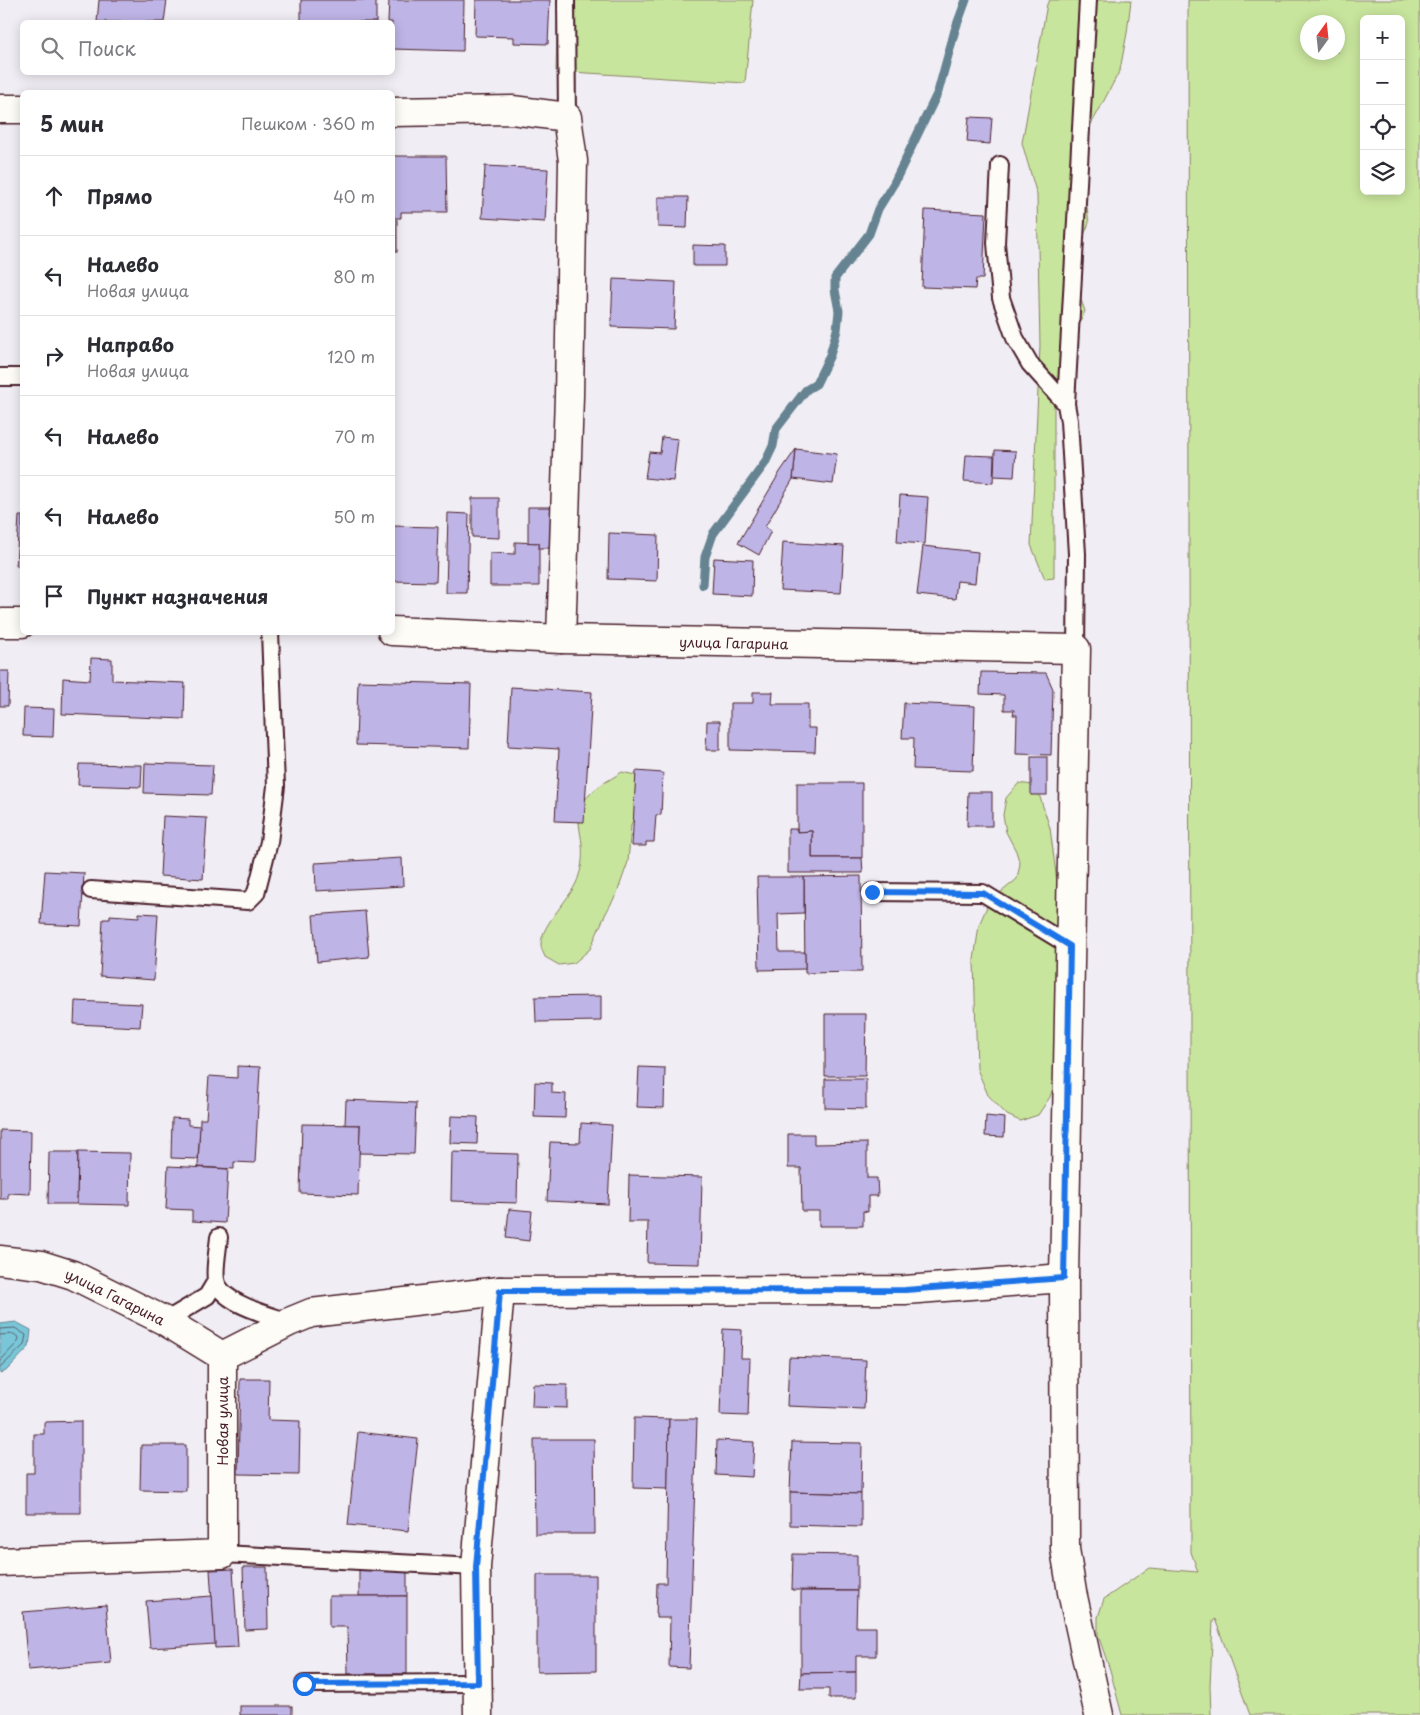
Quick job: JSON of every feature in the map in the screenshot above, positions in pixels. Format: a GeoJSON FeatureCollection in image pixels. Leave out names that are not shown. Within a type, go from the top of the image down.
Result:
{"type":"FeatureCollection","features":[{"type":"Feature","properties":{"kind":"street"},"geometry":{"type":"LineString","coordinates":[[0,109],[20,109]]}},
{"type":"Feature","properties":{"kind":"street"},"geometry":{"type":"LineString","coordinates":[[395,112],[512,110],[568,117],[573,160],[569,396],[561,639]]}},
{"type":"Feature","properties":{"kind":"street"},"geometry":{"type":"LineString","coordinates":[[0,623],[20,624]]}},
{"type":"Feature","properties":{"kind":"street","name":"улица Гагарина"},"geometry":{"type":"LineString","coordinates":[[395,631],[561,639],[1076,649]]}},
{"type":"Feature","properties":{"kind":"street"},"geometry":{"type":"LineString","coordinates":[[1076,649],[1064,1278],[1065,1549],[1072,1592],[1099,1715]]}},
{"type":"Feature","properties":{"kind":"street","name":"улица Гагарина"},"geometry":{"type":"LineString","coordinates":[[0,1260],[41,1265],[73,1275],[165,1320],[222,1356]]}},
{"type":"Feature","properties":{"kind":"street","name":"Новая улица"},"geometry":{"type":"LineString","coordinates":[[222,1554],[222,1356],[310,1313],[500,1291],[905,1290],[1064,1278]]}},
{"type":"Feature","properties":{"kind":"street"},"geometry":{"type":"LineString","coordinates":[[478,1715],[476,1567],[500,1291]]}},
{"type":"Feature","properties":{"kind":"street"},"geometry":{"type":"LineString","coordinates":[[0,1562],[222,1554]]}},
{"type":"Feature","properties":{"kind":"lane"},"geometry":{"type":"LineString","coordinates":[[566,0],[568,117]]}},
{"type":"Feature","properties":{"kind":"lane"},"geometry":{"type":"LineString","coordinates":[[1076,649],[1077,554],[1069,421],[1066,404],[1088,0]]}},
{"type":"Feature","properties":{"kind":"lane"},"geometry":{"type":"LineString","coordinates":[[1000,165],[996,243],[1001,298],[1015,338],[1030,364],[1066,404]]}},
{"type":"Feature","properties":{"kind":"lane"},"geometry":{"type":"LineString","coordinates":[[0,377],[20,377]]}},
{"type":"Feature","properties":{"kind":"lane"},"geometry":{"type":"LineString","coordinates":[[91,890],[248,901],[256,893],[268,842],[276,786],[270,635]]}},
{"type":"Feature","properties":{"kind":"lane"},"geometry":{"type":"LineString","coordinates":[[872,892],[983,893],[1070,946]]}},
{"type":"Feature","properties":{"kind":"lane"},"geometry":{"type":"LineString","coordinates":[[165,1320],[207,1296],[216,1280],[219,1237]]}},
{"type":"Feature","properties":{"kind":"lane"},"geometry":{"type":"LineString","coordinates":[[216,1280],[222,1292],[238,1303],[289,1322]]}},
{"type":"Feature","properties":{"kind":"lane"},"geometry":{"type":"LineString","coordinates":[[222,1554],[476,1567]]}},
{"type":"Feature","properties":{"kind":"lane"},"geometry":{"type":"LineString","coordinates":[[304,1684],[478,1683]]}},
{"type":"Feature","properties":{"kind":"green space"},"geometry":{"type":"Polygon","coordinates":[[[558,0],[753,0],[745,83],[556,71],[558,0]]]}},
{"type":"Feature","properties":{"kind":"green space"},"geometry":{"type":"Polygon","coordinates":[[[1050,0],[1131,0],[1120,70],[1079,145],[1089,223],[1070,269],[1085,311],[1054,388],[1054,578],[1045,579],[1031,545],[1040,346],[1037,195],[1022,143],[1047,4],[1050,0]]]}},
{"type":"Feature","properties":{"kind":"green space"},"geometry":{"type":"Polygon","coordinates":[[[1188,0],[1420,0],[1420,1715],[1250,1715],[1215,1619],[1213,1621],[1210,1686],[1211,1715],[1122,1715],[1098,1635],[1098,1617],[1104,1599],[1149,1568],[1198,1572],[1191,1552],[1188,0]]]}},
{"type":"Feature","properties":{"kind":"green space"},"geometry":{"type":"Polygon","coordinates":[[[622,772],[635,775],[639,784],[637,811],[631,825],[628,862],[617,893],[590,949],[574,963],[559,965],[545,957],[541,947],[542,937],[551,920],[576,884],[579,875],[582,845],[579,814],[583,803],[596,789],[622,772]]]}},
{"type":"Feature","properties":{"kind":"green space"},"geometry":{"type":"Polygon","coordinates":[[[1019,783],[1032,785],[1037,788],[1050,828],[1059,897],[1060,1067],[1050,1097],[1038,1115],[1020,1121],[1007,1115],[988,1095],[977,1069],[974,960],[979,925],[989,902],[1017,879],[1020,864],[1016,851],[1006,832],[1003,815],[1006,798],[1019,783]]]}},
{"type":"Feature","properties":{"kind":"water"},"geometry":{"type":"Polygon","coordinates":[[[16,1322],[31,1330],[29,1347],[6,1371],[0,1374],[0,1324],[16,1322]]]}},
{"type":"Feature","properties":{"kind":"building"},"geometry":{"type":"Polygon","coordinates":[[[99,0],[167,0],[164,20],[97,20],[99,0]]]}},
{"type":"Feature","properties":{"kind":"building"},"geometry":{"type":"Polygon","coordinates":[[[301,0],[376,0],[376,20],[301,20],[301,0]]]}},
{"type":"Feature","properties":{"kind":"building"},"geometry":{"type":"Polygon","coordinates":[[[389,0],[464,0],[463,51],[395,49],[395,20],[388,20],[389,0]]]}},
{"type":"Feature","properties":{"kind":"building"},"geometry":{"type":"Polygon","coordinates":[[[476,0],[550,0],[548,44],[514,43],[514,37],[475,36],[476,0]]]}},
{"type":"Feature","properties":{"kind":"building"},"geometry":{"type":"Polygon","coordinates":[[[969,117],[992,118],[990,144],[967,142],[969,117]]]}},
{"type":"Feature","properties":{"kind":"building"},"geometry":{"type":"Polygon","coordinates":[[[395,156],[446,156],[447,212],[401,212],[401,218],[395,218],[395,156]]]}},
{"type":"Feature","properties":{"kind":"building"},"geometry":{"type":"Polygon","coordinates":[[[485,166],[548,169],[545,222],[482,218],[485,166]]]}},
{"type":"Feature","properties":{"kind":"building"},"geometry":{"type":"Polygon","coordinates":[[[658,197],[688,197],[687,228],[658,227],[658,197]]]}},
{"type":"Feature","properties":{"kind":"building"},"geometry":{"type":"Polygon","coordinates":[[[925,210],[986,213],[983,279],[976,279],[975,289],[922,287],[925,210]]]}},
{"type":"Feature","properties":{"kind":"building"},"geometry":{"type":"Polygon","coordinates":[[[395,220],[397,220],[397,252],[395,252],[395,220]]]}},
{"type":"Feature","properties":{"kind":"building"},"geometry":{"type":"Polygon","coordinates":[[[693,245],[725,246],[725,266],[693,266],[693,245]]]}},
{"type":"Feature","properties":{"kind":"building"},"geometry":{"type":"Polygon","coordinates":[[[613,279],[676,282],[674,329],[611,327],[613,279]]]}},
{"type":"Feature","properties":{"kind":"building"},"geometry":{"type":"Polygon","coordinates":[[[662,437],[678,439],[673,481],[645,478],[649,452],[660,453],[662,437]]]}},
{"type":"Feature","properties":{"kind":"building"},"geometry":{"type":"Polygon","coordinates":[[[796,449],[837,454],[833,484],[793,479],[796,449]]]}},
{"type":"Feature","properties":{"kind":"building"},"geometry":{"type":"Polygon","coordinates":[[[796,449],[793,479],[765,527],[771,531],[759,555],[738,543],[780,472],[796,449]]]}},
{"type":"Feature","properties":{"kind":"building"},"geometry":{"type":"Polygon","coordinates":[[[995,450],[1016,451],[1014,477],[994,476],[995,450]]]}},
{"type":"Feature","properties":{"kind":"building"},"geometry":{"type":"Polygon","coordinates":[[[966,455],[994,456],[993,483],[964,481],[966,455]]]}},
{"type":"Feature","properties":{"kind":"building"},"geometry":{"type":"Polygon","coordinates":[[[900,495],[928,497],[925,544],[897,542],[900,495]]]}},
{"type":"Feature","properties":{"kind":"building"},"geometry":{"type":"Polygon","coordinates":[[[472,498],[499,498],[499,538],[472,537],[472,498]]]}},
{"type":"Feature","properties":{"kind":"building"},"geometry":{"type":"Polygon","coordinates":[[[528,507],[552,507],[552,548],[539,548],[539,543],[528,543],[528,507]]]}},
{"type":"Feature","properties":{"kind":"building"},"geometry":{"type":"Polygon","coordinates":[[[448,513],[469,514],[467,593],[446,593],[448,513]]]}},
{"type":"Feature","properties":{"kind":"building"},"geometry":{"type":"Polygon","coordinates":[[[19,516],[20,516],[20,566],[16,566],[19,516]]]}},
{"type":"Feature","properties":{"kind":"building"},"geometry":{"type":"Polygon","coordinates":[[[395,526],[438,527],[436,582],[395,581],[395,526]]]}},
{"type":"Feature","properties":{"kind":"building"},"geometry":{"type":"Polygon","coordinates":[[[609,533],[658,535],[657,581],[608,579],[609,533]]]}},
{"type":"Feature","properties":{"kind":"building"},"geometry":{"type":"Polygon","coordinates":[[[515,542],[539,543],[539,586],[490,586],[490,553],[515,554],[515,542]]]}},
{"type":"Feature","properties":{"kind":"building"},"geometry":{"type":"Polygon","coordinates":[[[783,542],[844,546],[841,593],[780,590],[783,542]]]}},
{"type":"Feature","properties":{"kind":"building"},"geometry":{"type":"Polygon","coordinates":[[[923,546],[978,552],[975,583],[957,581],[955,599],[917,595],[923,546]]]}},
{"type":"Feature","properties":{"kind":"building"},"geometry":{"type":"Polygon","coordinates":[[[714,558],[753,560],[752,596],[712,594],[714,558]]]}},
{"type":"Feature","properties":{"kind":"building"},"geometry":{"type":"Polygon","coordinates":[[[91,658],[112,659],[112,680],[185,683],[184,719],[62,714],[63,678],[90,680],[91,658]]]}},
{"type":"Feature","properties":{"kind":"building"},"geometry":{"type":"Polygon","coordinates":[[[0,671],[9,671],[8,706],[0,706],[0,671]]]}},
{"type":"Feature","properties":{"kind":"building"},"geometry":{"type":"Polygon","coordinates":[[[981,672],[1046,673],[1053,689],[1051,755],[1016,754],[1017,715],[1013,715],[1014,710],[1004,710],[1004,695],[980,694],[981,672]]]}},
{"type":"Feature","properties":{"kind":"building"},"geometry":{"type":"Polygon","coordinates":[[[358,681],[471,684],[469,748],[356,745],[358,681]]]}},
{"type":"Feature","properties":{"kind":"building"},"geometry":{"type":"Polygon","coordinates":[[[511,687],[592,692],[584,822],[555,821],[559,749],[508,746],[511,687]]]}},
{"type":"Feature","properties":{"kind":"building"},"geometry":{"type":"Polygon","coordinates":[[[753,692],[773,692],[772,704],[808,704],[808,728],[816,728],[815,752],[730,750],[730,703],[753,703],[753,692]]]}},
{"type":"Feature","properties":{"kind":"building"},"geometry":{"type":"Polygon","coordinates":[[[904,703],[975,706],[973,771],[913,769],[914,738],[902,738],[904,703]]]}},
{"type":"Feature","properties":{"kind":"building"},"geometry":{"type":"Polygon","coordinates":[[[24,708],[54,709],[53,737],[23,736],[24,708]]]}},
{"type":"Feature","properties":{"kind":"building"},"geometry":{"type":"Polygon","coordinates":[[[707,721],[720,721],[720,750],[706,750],[707,721]]]}},
{"type":"Feature","properties":{"kind":"building"},"geometry":{"type":"Polygon","coordinates":[[[1031,757],[1047,757],[1047,795],[1031,795],[1031,757]]]}},
{"type":"Feature","properties":{"kind":"building"},"geometry":{"type":"Polygon","coordinates":[[[145,763],[213,765],[211,795],[144,793],[145,763]]]}},
{"type":"Feature","properties":{"kind":"building"},"geometry":{"type":"Polygon","coordinates":[[[79,764],[142,765],[141,787],[78,785],[79,764]]]}},
{"type":"Feature","properties":{"kind":"building"},"geometry":{"type":"Polygon","coordinates":[[[636,771],[663,773],[661,815],[656,815],[654,842],[646,842],[646,846],[632,846],[636,771]]]}},
{"type":"Feature","properties":{"kind":"building"},"geometry":{"type":"Polygon","coordinates":[[[797,783],[862,783],[862,858],[812,858],[812,831],[797,832],[797,783]]]}},
{"type":"Feature","properties":{"kind":"building"},"geometry":{"type":"Polygon","coordinates":[[[968,792],[992,792],[992,826],[967,826],[968,792]]]}},
{"type":"Feature","properties":{"kind":"building"},"geometry":{"type":"Polygon","coordinates":[[[163,816],[207,818],[203,879],[160,876],[163,816]]]}},
{"type":"Feature","properties":{"kind":"building"},"geometry":{"type":"Polygon","coordinates":[[[788,829],[797,829],[797,832],[812,831],[812,858],[862,858],[863,873],[788,873],[788,829]]]}},
{"type":"Feature","properties":{"kind":"building"},"geometry":{"type":"Polygon","coordinates":[[[402,858],[403,886],[316,891],[315,863],[402,858]]]}},
{"type":"Feature","properties":{"kind":"building"},"geometry":{"type":"Polygon","coordinates":[[[45,871],[84,873],[81,926],[41,924],[45,871]]]}},
{"type":"Feature","properties":{"kind":"building"},"geometry":{"type":"Polygon","coordinates":[[[861,876],[862,972],[805,973],[804,877],[861,876]]]}},
{"type":"Feature","properties":{"kind":"building"},"geometry":{"type":"Polygon","coordinates":[[[757,877],[804,877],[804,913],[778,914],[779,952],[805,952],[805,969],[759,970],[757,877]]]}},
{"type":"Feature","properties":{"kind":"building"},"geometry":{"type":"Polygon","coordinates":[[[365,911],[369,957],[317,962],[313,915],[365,911]]]}},
{"type":"Feature","properties":{"kind":"building"},"geometry":{"type":"Polygon","coordinates":[[[139,913],[158,914],[154,980],[100,976],[103,919],[110,919],[110,915],[139,917],[139,913]]]}},
{"type":"Feature","properties":{"kind":"building"},"geometry":{"type":"Polygon","coordinates":[[[601,996],[601,1021],[536,1022],[535,997],[601,996]]]}},
{"type":"Feature","properties":{"kind":"building"},"geometry":{"type":"Polygon","coordinates":[[[75,1001],[142,1004],[140,1027],[74,1024],[75,1001]]]}},
{"type":"Feature","properties":{"kind":"building"},"geometry":{"type":"Polygon","coordinates":[[[825,1014],[866,1014],[865,1076],[825,1076],[825,1014]]]}},
{"type":"Feature","properties":{"kind":"building"},"geometry":{"type":"Polygon","coordinates":[[[237,1066],[260,1067],[255,1163],[234,1162],[234,1169],[198,1167],[200,1119],[206,1119],[209,1076],[237,1078],[237,1066]]]}},
{"type":"Feature","properties":{"kind":"building"},"geometry":{"type":"Polygon","coordinates":[[[639,1067],[665,1068],[664,1108],[637,1107],[639,1067]]]}},
{"type":"Feature","properties":{"kind":"building"},"geometry":{"type":"Polygon","coordinates":[[[825,1079],[866,1079],[866,1109],[825,1108],[825,1079]]]}},
{"type":"Feature","properties":{"kind":"building"},"geometry":{"type":"Polygon","coordinates":[[[535,1082],[552,1083],[552,1093],[566,1094],[565,1118],[534,1117],[535,1082]]]}},
{"type":"Feature","properties":{"kind":"building"},"geometry":{"type":"Polygon","coordinates":[[[346,1100],[416,1103],[414,1154],[359,1153],[360,1125],[345,1125],[346,1100]]]}},
{"type":"Feature","properties":{"kind":"building"},"geometry":{"type":"Polygon","coordinates":[[[451,1116],[478,1117],[477,1144],[450,1143],[451,1116]]]}},
{"type":"Feature","properties":{"kind":"building"},"geometry":{"type":"Polygon","coordinates":[[[986,1116],[1005,1118],[1004,1137],[985,1136],[986,1116]]]}},
{"type":"Feature","properties":{"kind":"building"},"geometry":{"type":"Polygon","coordinates":[[[172,1118],[188,1119],[188,1125],[200,1126],[198,1159],[171,1158],[172,1118]]]}},
{"type":"Feature","properties":{"kind":"building"},"geometry":{"type":"Polygon","coordinates":[[[581,1123],[612,1125],[608,1204],[547,1201],[550,1142],[580,1143],[581,1123]]]}},
{"type":"Feature","properties":{"kind":"building"},"geometry":{"type":"Polygon","coordinates":[[[302,1124],[360,1125],[358,1195],[300,1193],[302,1124]]]}},
{"type":"Feature","properties":{"kind":"building"},"geometry":{"type":"Polygon","coordinates":[[[0,1130],[31,1131],[30,1194],[8,1193],[8,1199],[0,1199],[0,1130]]]}},
{"type":"Feature","properties":{"kind":"building"},"geometry":{"type":"Polygon","coordinates":[[[788,1134],[814,1134],[814,1144],[867,1143],[867,1178],[877,1178],[878,1196],[868,1196],[868,1212],[863,1211],[863,1226],[819,1226],[819,1211],[802,1211],[801,1168],[788,1168],[788,1134]]]}},
{"type":"Feature","properties":{"kind":"building"},"geometry":{"type":"Polygon","coordinates":[[[49,1152],[78,1152],[77,1204],[48,1204],[49,1152]]]}},
{"type":"Feature","properties":{"kind":"building"},"geometry":{"type":"Polygon","coordinates":[[[78,1152],[130,1153],[129,1205],[77,1204],[78,1152]]]}},
{"type":"Feature","properties":{"kind":"building"},"geometry":{"type":"Polygon","coordinates":[[[452,1152],[518,1154],[517,1203],[451,1201],[452,1152]]]}},
{"type":"Feature","properties":{"kind":"building"},"geometry":{"type":"Polygon","coordinates":[[[168,1166],[228,1169],[225,1223],[192,1221],[192,1210],[166,1209],[168,1166]]]}},
{"type":"Feature","properties":{"kind":"building"},"geometry":{"type":"Polygon","coordinates":[[[629,1175],[702,1177],[700,1264],[647,1263],[648,1222],[628,1222],[629,1175]]]}},
{"type":"Feature","properties":{"kind":"building"},"geometry":{"type":"Polygon","coordinates":[[[509,1209],[532,1211],[529,1241],[506,1238],[509,1209]]]}},
{"type":"Feature","properties":{"kind":"building"},"geometry":{"type":"Polygon","coordinates":[[[723,1329],[742,1330],[741,1358],[750,1358],[748,1416],[720,1415],[723,1329]]]}},
{"type":"Feature","properties":{"kind":"building"},"geometry":{"type":"Polygon","coordinates":[[[789,1357],[866,1360],[864,1409],[787,1406],[789,1357]]]}},
{"type":"Feature","properties":{"kind":"building"},"geometry":{"type":"Polygon","coordinates":[[[240,1379],[269,1379],[268,1420],[300,1421],[299,1475],[238,1474],[240,1379]]]}},
{"type":"Feature","properties":{"kind":"building"},"geometry":{"type":"Polygon","coordinates":[[[533,1384],[567,1385],[567,1408],[532,1407],[533,1384]]]}},
{"type":"Feature","properties":{"kind":"building"},"geometry":{"type":"Polygon","coordinates":[[[634,1418],[669,1419],[668,1489],[633,1488],[634,1418]]]}},
{"type":"Feature","properties":{"kind":"building"},"geometry":{"type":"Polygon","coordinates":[[[669,1419],[697,1419],[689,1668],[669,1667],[670,1618],[656,1618],[657,1583],[666,1583],[669,1419]]]}},
{"type":"Feature","properties":{"kind":"building"},"geometry":{"type":"Polygon","coordinates":[[[81,1421],[81,1513],[26,1513],[26,1473],[34,1473],[34,1434],[44,1434],[44,1422],[81,1421]]]}},
{"type":"Feature","properties":{"kind":"building"},"geometry":{"type":"Polygon","coordinates":[[[358,1432],[418,1439],[408,1531],[348,1525],[358,1432]]]}},
{"type":"Feature","properties":{"kind":"building"},"geometry":{"type":"Polygon","coordinates":[[[534,1439],[594,1439],[595,1534],[535,1534],[534,1439]]]}},
{"type":"Feature","properties":{"kind":"building"},"geometry":{"type":"Polygon","coordinates":[[[717,1440],[754,1442],[752,1477],[716,1475],[717,1440]]]}},
{"type":"Feature","properties":{"kind":"building"},"geometry":{"type":"Polygon","coordinates":[[[792,1442],[862,1443],[861,1494],[790,1492],[792,1442]]]}},
{"type":"Feature","properties":{"kind":"building"},"geometry":{"type":"Polygon","coordinates":[[[141,1445],[186,1445],[186,1491],[140,1490],[141,1445]]]}},
{"type":"Feature","properties":{"kind":"building"},"geometry":{"type":"Polygon","coordinates":[[[790,1492],[861,1494],[861,1527],[790,1525],[790,1492]]]}},
{"type":"Feature","properties":{"kind":"building"},"geometry":{"type":"Polygon","coordinates":[[[793,1554],[857,1555],[857,1591],[792,1590],[793,1554]]]}},
{"type":"Feature","properties":{"kind":"building"},"geometry":{"type":"Polygon","coordinates":[[[243,1567],[267,1567],[268,1629],[245,1630],[243,1567]]]}},
{"type":"Feature","properties":{"kind":"building"},"geometry":{"type":"Polygon","coordinates":[[[233,1569],[238,1647],[215,1648],[210,1570],[233,1569]]]}},
{"type":"Feature","properties":{"kind":"building"},"geometry":{"type":"Polygon","coordinates":[[[407,1569],[407,1596],[359,1596],[359,1570],[407,1569]]]}},
{"type":"Feature","properties":{"kind":"building"},"geometry":{"type":"Polygon","coordinates":[[[537,1575],[596,1575],[596,1671],[537,1672],[537,1575]]]}},
{"type":"Feature","properties":{"kind":"building"},"geometry":{"type":"Polygon","coordinates":[[[801,1591],[857,1591],[856,1627],[876,1627],[876,1656],[856,1656],[856,1672],[801,1673],[801,1591]]]}},
{"type":"Feature","properties":{"kind":"building"},"geometry":{"type":"Polygon","coordinates":[[[212,1596],[215,1644],[150,1648],[146,1601],[212,1596]]]}},
{"type":"Feature","properties":{"kind":"building"},"geometry":{"type":"Polygon","coordinates":[[[329,1596],[407,1596],[407,1674],[348,1674],[347,1627],[329,1627],[329,1596]]]}},
{"type":"Feature","properties":{"kind":"building"},"geometry":{"type":"Polygon","coordinates":[[[106,1605],[111,1663],[28,1670],[23,1612],[106,1605]]]}},
{"type":"Feature","properties":{"kind":"building"},"geometry":{"type":"Polygon","coordinates":[[[856,1672],[856,1698],[829,1698],[829,1689],[800,1689],[801,1673],[856,1672]]]}},
{"type":"Feature","properties":{"kind":"building"},"geometry":{"type":"Polygon","coordinates":[[[240,1706],[292,1706],[292,1715],[240,1715],[240,1706]]]}},
{"type":"Feature","properties":{"kind":"waterway"},"geometry":{"type":"LineString","coordinates":[[703,585],[705,557],[713,534],[765,463],[773,446],[776,429],[806,390],[816,384],[830,355],[837,330],[839,311],[835,278],[869,234],[878,209],[894,183],[938,92],[955,30],[966,0]]}},
{"type":"Feature","properties":{"kind":"route"},"geometry":{"type":"LineString","coordinates":[[304,1684],[478,1683],[476,1567],[500,1291],[905,1290],[1064,1278],[1070,946],[983,893],[872,892]]}}]}
